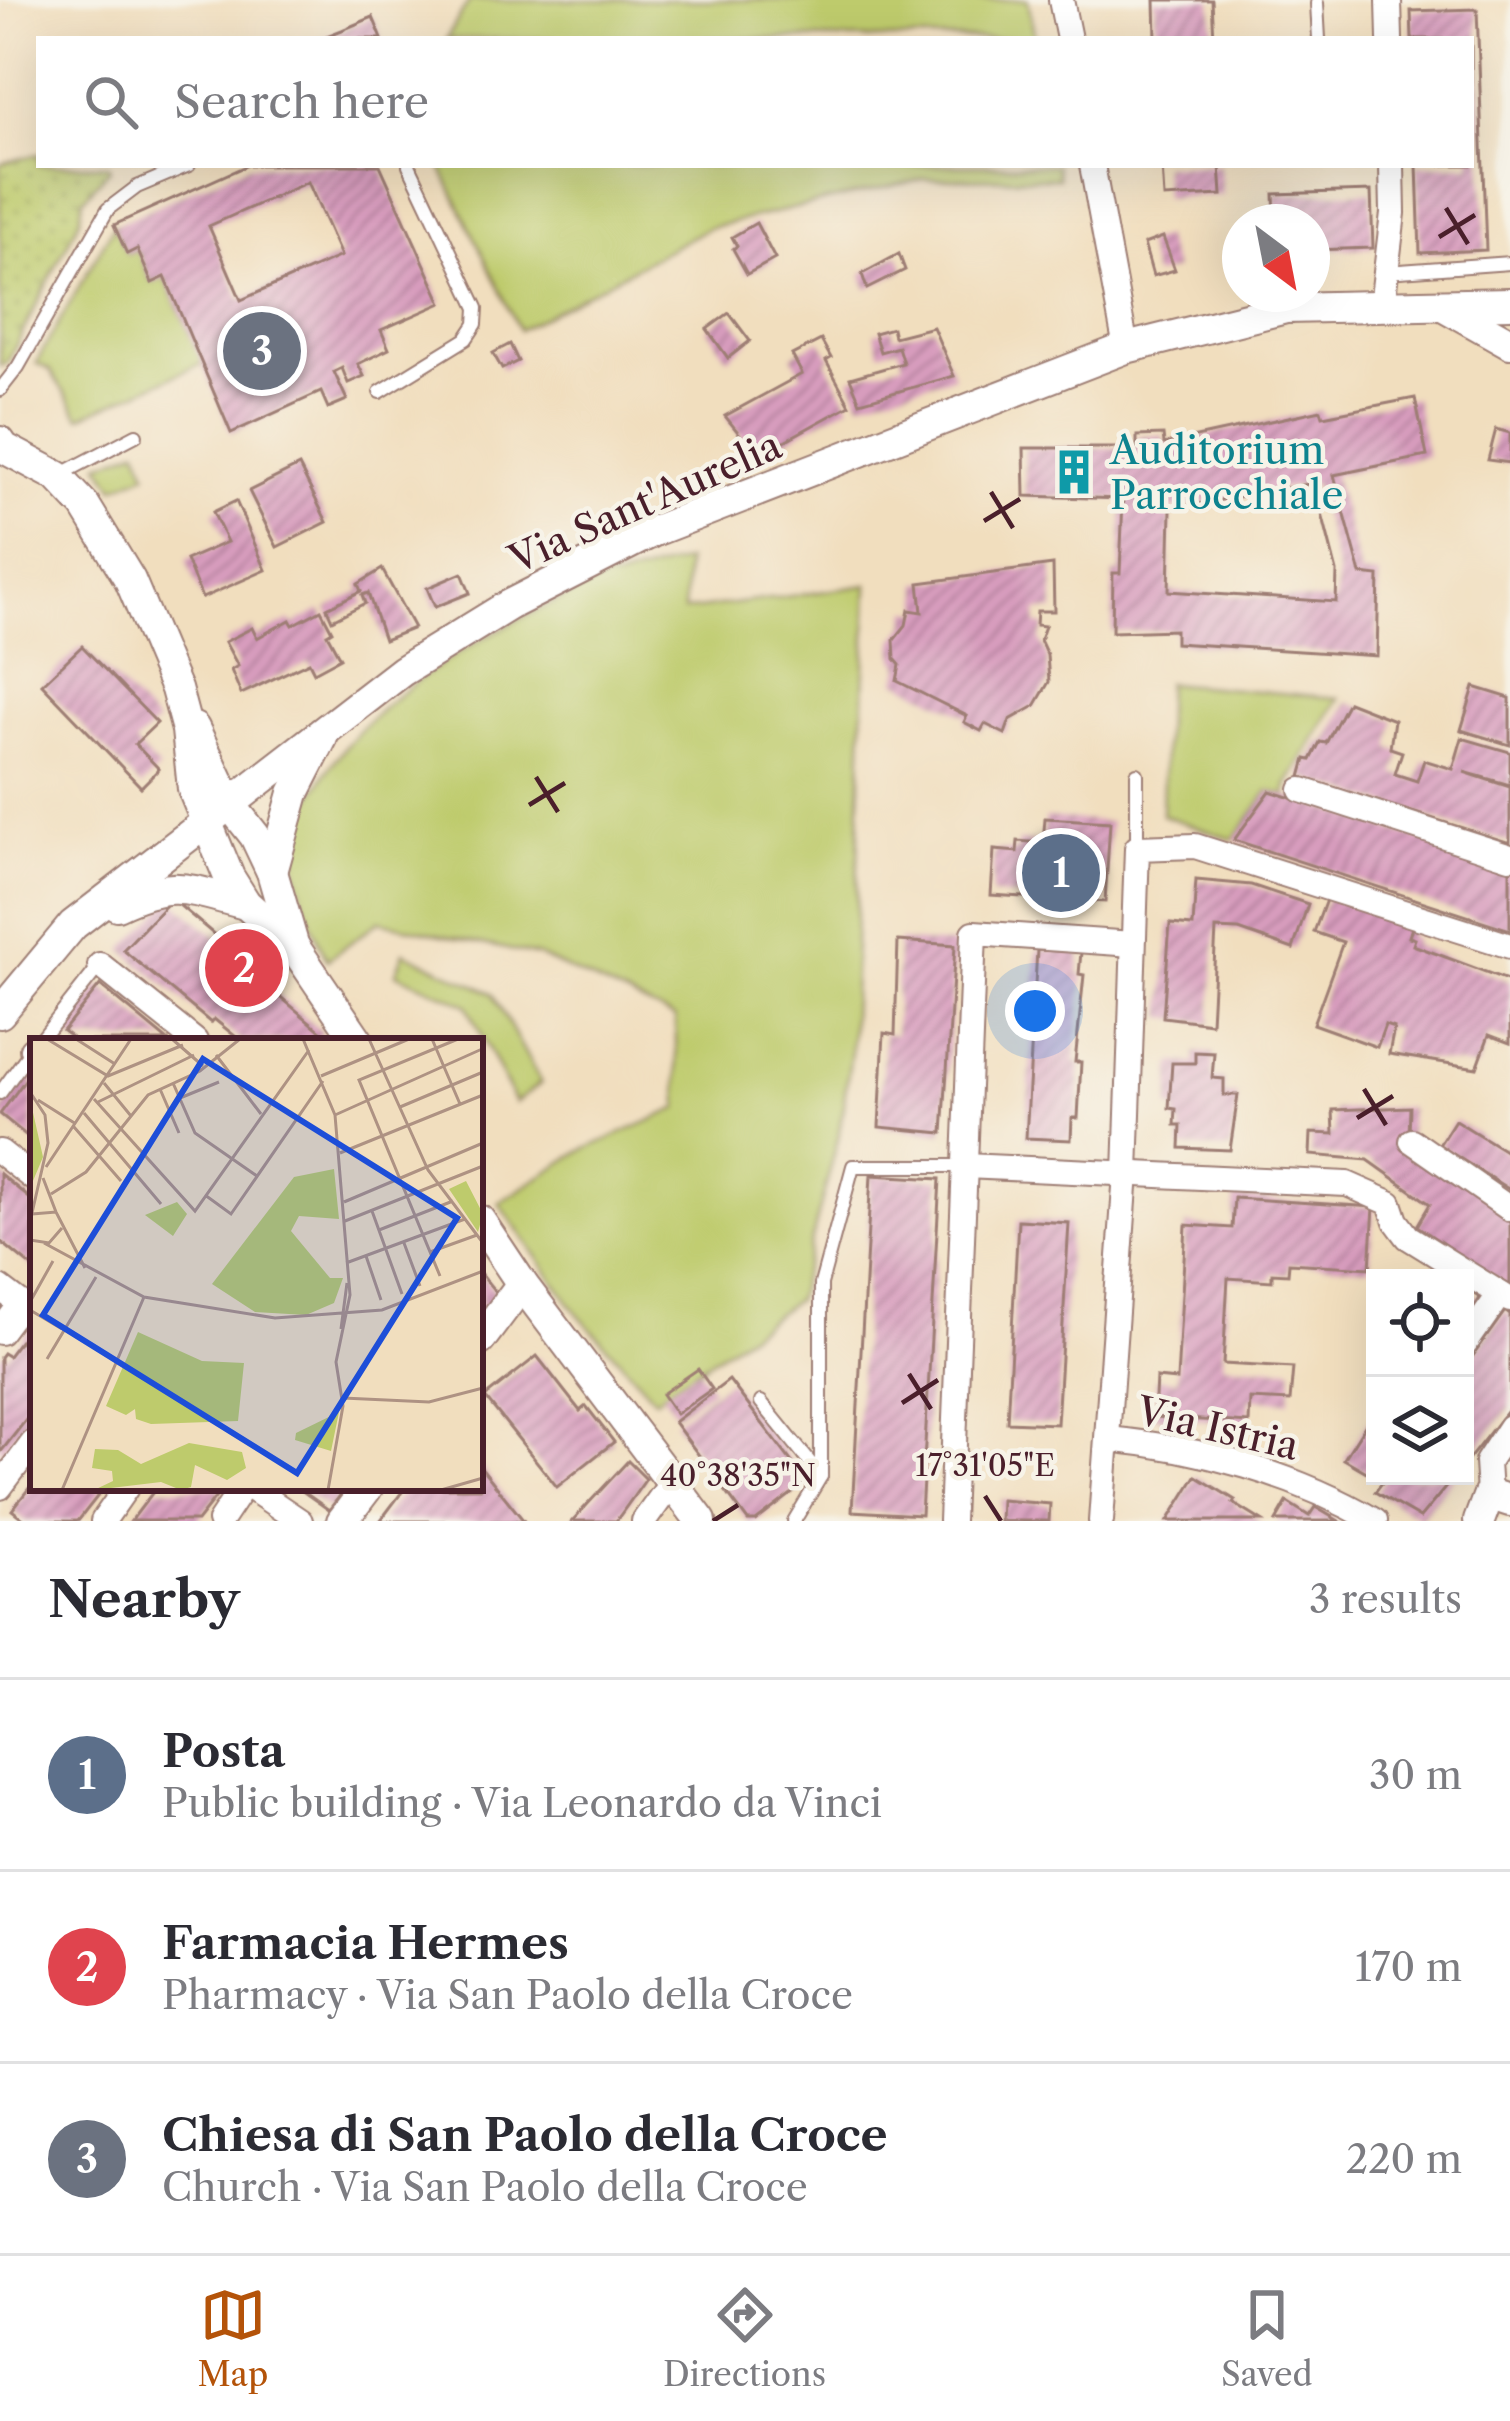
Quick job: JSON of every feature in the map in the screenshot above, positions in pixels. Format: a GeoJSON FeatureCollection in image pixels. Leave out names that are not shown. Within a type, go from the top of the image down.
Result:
{"type":"FeatureCollection","features":[{"type":"Feature","properties":{"kind":"street"},"geometry":{"type":"LineString","coordinates":[[1061,0],[1068,36]]}},
{"type":"Feature","properties":{"kind":"street"},"geometry":{"type":"LineString","coordinates":[[1389,0],[1390,36]]}},
{"type":"Feature","properties":{"kind":"street"},"geometry":{"type":"LineString","coordinates":[[1093,168],[1126,347]]}},
{"type":"Feature","properties":{"kind":"street"},"geometry":{"type":"LineString","coordinates":[[1382,305],[1393,213],[1392,168]]}},
{"type":"Feature","properties":{"kind":"street","name":"Via Sant'Aurelia"},"geometry":{"type":"LineString","coordinates":[[0,1013],[74,926],[403,671],[509,605],[654,531],[1126,347],[1286,308],[1510,303]]}},
{"type":"Feature","properties":{"kind":"street"},"geometry":{"type":"LineString","coordinates":[[1440,304],[1510,343]]}},
{"type":"Feature","properties":{"kind":"street"},"geometry":{"type":"LineString","coordinates":[[1,447],[57,476],[85,506],[130,580],[176,689],[194,789],[255,836],[272,872],[295,948],[352,1038]]}},
{"type":"Feature","properties":{"kind":"street"},"geometry":{"type":"LineString","coordinates":[[272,872],[294,794],[325,731]]}},
{"type":"Feature","properties":{"kind":"street"},"geometry":{"type":"LineString","coordinates":[[1302,790],[1510,857]]}},
{"type":"Feature","properties":{"kind":"street"},"geometry":{"type":"LineString","coordinates":[[218,811],[229,877],[246,904],[295,948]]}},
{"type":"Feature","properties":{"kind":"street"},"geometry":{"type":"LineString","coordinates":[[1101,1521],[1126,1173],[1137,848],[1195,846],[1510,946]]}},
{"type":"Feature","properties":{"kind":"street"},"geometry":{"type":"LineString","coordinates":[[74,926],[151,889],[196,889],[246,904]]}},
{"type":"Feature","properties":{"kind":"street"},"geometry":{"type":"LineString","coordinates":[[951,1521],[974,933],[1133,944]]}},
{"type":"Feature","properties":{"kind":"street"},"geometry":{"type":"LineString","coordinates":[[100,965],[191,1038]]}},
{"type":"Feature","properties":{"kind":"street"},"geometry":{"type":"LineString","coordinates":[[1412,1141],[1510,1209]]}},
{"type":"Feature","properties":{"kind":"street"},"geometry":{"type":"LineString","coordinates":[[0,1152],[30,1176]]}},
{"type":"Feature","properties":{"kind":"street"},"geometry":{"type":"LineString","coordinates":[[965,1166],[1347,1184],[1390,1203],[1408,1237],[1505,1297],[1474,1333]]}},
{"type":"Feature","properties":{"kind":"street"},"geometry":{"type":"LineString","coordinates":[[483,1226],[701,1521]]}},
{"type":"Feature","properties":{"kind":"street"},"geometry":{"type":"LineString","coordinates":[[483,1336],[522,1284]]}},
{"type":"Feature","properties":{"kind":"street"},"geometry":{"type":"LineString","coordinates":[[0,1288],[27,1309],[0,1332]]}},
{"type":"Feature","properties":{"kind":"street"},"geometry":{"type":"LineString","coordinates":[[1493,1505],[1487,1462],[1510,1427]]}},
{"type":"Feature","properties":{"kind":"street","name":"Via Istria"},"geometry":{"type":"LineString","coordinates":[[1108,1439],[1270,1471],[1338,1499],[1375,1521]]}},
{"type":"Feature","properties":{"kind":"street"},"geometry":{"type":"LineString","coordinates":[[0,1487],[30,1447]]}},
{"type":"Feature","properties":{"kind":"street"},"geometry":{"type":"LineString","coordinates":[[644,1521],[672,1482]]}},
{"type":"Feature","properties":{"kind":"street"},"geometry":{"type":"LineString","coordinates":[[103,1521],[124,1491]]}},
{"type":"Feature","properties":{"kind":"street"},"geometry":{"type":"LineString","coordinates":[[220,1521],[245,1491]]}},
{"type":"Feature","properties":{"kind":"street"},"geometry":{"type":"LineString","coordinates":[[252,1491],[300,1521]]}},
{"type":"Feature","properties":{"kind":"street"},"geometry":{"type":"LineString","coordinates":[[342,1521],[365,1491]]}},
{"type":"Feature","properties":{"kind":"lane"},"geometry":{"type":"LineString","coordinates":[[1319,36],[1317,1],[1337,0]]}},
{"type":"Feature","properties":{"kind":"lane"},"geometry":{"type":"LineString","coordinates":[[0,389],[18,367],[108,208],[137,187],[182,168]]}},
{"type":"Feature","properties":{"kind":"lane"},"geometry":{"type":"LineString","coordinates":[[380,392],[466,339],[476,325],[477,308],[410,168]]}},
{"type":"Feature","properties":{"kind":"lane"},"geometry":{"type":"LineString","coordinates":[[1386,272],[1510,263]]}},
{"type":"Feature","properties":{"kind":"lane"},"geometry":{"type":"LineString","coordinates":[[57,476],[136,435]]}},
{"type":"Feature","properties":{"kind":"lane"},"geometry":{"type":"LineString","coordinates":[[1137,774],[1137,848]]}},
{"type":"Feature","properties":{"kind":"lane"},"geometry":{"type":"LineString","coordinates":[[42,1038],[100,965]]}},
{"type":"Feature","properties":{"kind":"lane"},"geometry":{"type":"LineString","coordinates":[[0,1093],[30,1053]]}},
{"type":"Feature","properties":{"kind":"lane"},"geometry":{"type":"LineString","coordinates":[[794,1521],[821,1476],[820,1284],[853,1166],[965,1166]]}},
{"type":"Feature","properties":{"kind":"lane"},"geometry":{"type":"LineString","coordinates":[[760,1402],[821,1476]]}},
{"type":"Feature","properties":{"kind":"green space"},"geometry":{"type":"Polygon","coordinates":[[[470,0],[1028,0],[1034,36],[448,36],[470,0]]]}},
{"type":"Feature","properties":{"kind":"green space"},"geometry":{"type":"Polygon","coordinates":[[[36,155],[36,168],[110,169],[83,199],[80,219],[7,363],[0,366],[0,164],[36,155]]]}},
{"type":"Feature","properties":{"kind":"green space"},"geometry":{"type":"Polygon","coordinates":[[[441,168],[1056,168],[1058,178],[923,179],[708,228],[519,330],[441,168]]]}},
{"type":"Feature","properties":{"kind":"green space"},"geometry":{"type":"Polygon","coordinates":[[[114,225],[127,253],[137,249],[152,283],[165,277],[203,363],[80,417],[50,370],[36,363],[114,225]]]}},
{"type":"Feature","properties":{"kind":"green space"},"geometry":{"type":"Polygon","coordinates":[[[138,449],[147,473],[115,487],[100,464],[138,449]]]}},
{"type":"Feature","properties":{"kind":"green space"},"geometry":{"type":"Polygon","coordinates":[[[686,561],[684,611],[868,585],[851,1053],[838,1139],[796,1300],[655,1399],[577,1313],[499,1203],[579,1152],[679,1108],[675,1018],[538,956],[379,921],[327,960],[303,894],[295,842],[300,818],[338,756],[368,722],[442,663],[608,578],[686,561]]]}},
{"type":"Feature","properties":{"kind":"green space"},"geometry":{"type":"Polygon","coordinates":[[[1166,683],[1339,698],[1287,786],[1286,796],[1269,791],[1234,840],[1162,815],[1166,683]]]}},
{"type":"Feature","properties":{"kind":"green space"},"geometry":{"type":"Polygon","coordinates":[[[404,952],[492,993],[541,1083],[515,1103],[467,1005],[396,973],[404,952]]]}},
{"type":"Feature","properties":{"kind":"building"},"geometry":{"type":"Polygon","coordinates":[[[1155,0],[1212,0],[1214,36],[1156,36],[1155,0]]]}},
{"type":"Feature","properties":{"kind":"building"},"geometry":{"type":"Polygon","coordinates":[[[1477,9],[1486,250],[1420,253],[1417,168],[1474,168],[1474,36],[1412,36],[1411,11],[1477,9]]]}},
{"type":"Feature","properties":{"kind":"building"},"geometry":{"type":"Polygon","coordinates":[[[373,17],[381,36],[327,36],[373,17]]]}},
{"type":"Feature","properties":{"kind":"building"},"geometry":{"type":"Polygon","coordinates":[[[241,168],[381,168],[442,303],[381,330],[389,349],[358,364],[364,376],[348,383],[342,368],[334,372],[347,400],[328,408],[321,392],[231,433],[165,277],[152,283],[137,249],[127,254],[114,225],[241,168]],[[308,182],[209,226],[241,300],[341,256],[308,182]]]}},
{"type":"Feature","properties":{"kind":"building"},"geometry":{"type":"Polygon","coordinates":[[[1162,168],[1220,168],[1222,195],[1164,198],[1162,168]]]}},
{"type":"Feature","properties":{"kind":"building"},"geometry":{"type":"Polygon","coordinates":[[[1371,191],[1373,248],[1330,249],[1330,204],[1274,204],[1274,194],[1371,191]]]}},
{"type":"Feature","properties":{"kind":"building"},"geometry":{"type":"Polygon","coordinates":[[[756,223],[775,259],[747,274],[732,237],[756,223]]]}},
{"type":"Feature","properties":{"kind":"building"},"geometry":{"type":"Polygon","coordinates":[[[1163,237],[1175,270],[1153,276],[1144,244],[1163,237]]]}},
{"type":"Feature","properties":{"kind":"building"},"geometry":{"type":"Polygon","coordinates":[[[899,254],[905,270],[867,289],[862,274],[899,254]]]}},
{"type":"Feature","properties":{"kind":"building"},"geometry":{"type":"Polygon","coordinates":[[[729,313],[750,341],[728,358],[707,329],[729,313]]]}},
{"type":"Feature","properties":{"kind":"building"},"geometry":{"type":"Polygon","coordinates":[[[933,327],[954,376],[860,402],[850,378],[903,363],[898,347],[880,352],[874,333],[892,328],[894,337],[933,327]]]}},
{"type":"Feature","properties":{"kind":"building"},"geometry":{"type":"Polygon","coordinates":[[[821,340],[831,358],[826,361],[850,405],[757,456],[725,416],[802,374],[792,355],[821,340]]]}},
{"type":"Feature","properties":{"kind":"building"},"geometry":{"type":"Polygon","coordinates":[[[510,344],[518,361],[502,369],[493,353],[510,344]]]}},
{"type":"Feature","properties":{"kind":"building"},"geometry":{"type":"Polygon","coordinates":[[[1415,398],[1427,456],[1334,475],[1361,574],[1379,576],[1377,656],[1175,643],[1175,630],[1112,632],[1113,573],[1120,573],[1123,499],[1025,496],[1024,448],[1137,448],[1137,436],[1163,435],[1164,444],[1321,410],[1323,416],[1415,398]],[[1314,483],[1171,509],[1169,591],[1336,602],[1337,572],[1314,483]]]}},
{"type":"Feature","properties":{"kind":"building"},"geometry":{"type":"Polygon","coordinates":[[[1496,429],[1510,433],[1510,463],[1488,460],[1496,429]]]}},
{"type":"Feature","properties":{"kind":"building"},"geometry":{"type":"Polygon","coordinates":[[[299,466],[327,522],[277,547],[249,491],[299,466]]]}},
{"type":"Feature","properties":{"kind":"building"},"geometry":{"type":"Polygon","coordinates":[[[236,501],[266,570],[202,598],[186,560],[227,542],[213,512],[236,501]]]}},
{"type":"Feature","properties":{"kind":"building"},"geometry":{"type":"Polygon","coordinates":[[[1053,565],[1054,611],[1037,611],[1036,625],[1045,626],[1040,640],[1047,655],[1049,682],[1035,706],[1010,720],[1005,734],[985,724],[981,731],[964,722],[967,716],[897,681],[900,665],[894,640],[906,625],[909,610],[922,612],[919,583],[1053,565]]]}},
{"type":"Feature","properties":{"kind":"building"},"geometry":{"type":"Polygon","coordinates":[[[382,569],[414,628],[384,640],[368,593],[362,595],[365,603],[332,620],[327,608],[361,591],[358,584],[382,569]]]}},
{"type":"Feature","properties":{"kind":"building"},"geometry":{"type":"Polygon","coordinates":[[[462,573],[470,593],[435,607],[427,588],[462,573]]]}},
{"type":"Feature","properties":{"kind":"building"},"geometry":{"type":"Polygon","coordinates":[[[321,610],[340,658],[314,672],[309,662],[241,694],[231,670],[238,666],[225,642],[252,628],[257,638],[321,610]]]}},
{"type":"Feature","properties":{"kind":"building"},"geometry":{"type":"Polygon","coordinates":[[[82,646],[157,723],[135,744],[159,769],[141,787],[42,684],[82,646]]]}},
{"type":"Feature","properties":{"kind":"building"},"geometry":{"type":"Polygon","coordinates":[[[1474,687],[1510,698],[1510,745],[1461,730],[1474,687]]]}},
{"type":"Feature","properties":{"kind":"building"},"geometry":{"type":"Polygon","coordinates":[[[1348,702],[1394,720],[1390,748],[1402,752],[1395,774],[1417,781],[1424,760],[1453,769],[1462,738],[1510,752],[1510,785],[1464,772],[1510,787],[1510,843],[1301,777],[1306,759],[1311,760],[1320,742],[1326,743],[1348,702]]]}},
{"type":"Feature","properties":{"kind":"building"},"geometry":{"type":"Polygon","coordinates":[[[1270,791],[1510,868],[1510,930],[1234,840],[1270,791]]]}},
{"type":"Feature","properties":{"kind":"building"},"geometry":{"type":"Polygon","coordinates":[[[1045,818],[1110,822],[1105,902],[991,895],[994,850],[1017,852],[1018,841],[1043,843],[1045,818]]]}},
{"type":"Feature","properties":{"kind":"building"},"geometry":{"type":"Polygon","coordinates":[[[1196,880],[1251,885],[1308,904],[1293,949],[1239,930],[1216,929],[1211,1023],[1163,1017],[1170,924],[1193,926],[1196,880]]]}},
{"type":"Feature","properties":{"kind":"building"},"geometry":{"type":"Polygon","coordinates":[[[1327,897],[1413,924],[1409,937],[1415,939],[1413,945],[1510,981],[1510,1043],[1489,1035],[1477,1068],[1389,1054],[1394,1028],[1385,1025],[1377,1047],[1313,1024],[1343,942],[1314,932],[1327,897]]]}},
{"type":"Feature","properties":{"kind":"building"},"geometry":{"type":"Polygon","coordinates":[[[172,899],[322,1032],[318,1038],[237,1038],[214,1019],[211,1023],[123,950],[172,899]]]}},
{"type":"Feature","properties":{"kind":"building"},"geometry":{"type":"Polygon","coordinates":[[[898,941],[955,945],[943,1133],[879,1127],[884,1033],[895,1035],[898,941]]]}},
{"type":"Feature","properties":{"kind":"building"},"geometry":{"type":"Polygon","coordinates":[[[1037,950],[1081,952],[1079,974],[1084,975],[1075,1062],[1081,1062],[1078,1118],[1072,1118],[1071,1140],[1026,1138],[1037,950]]]}},
{"type":"Feature","properties":{"kind":"building"},"geometry":{"type":"Polygon","coordinates":[[[100,985],[164,1038],[72,1038],[63,1031],[100,985]]]}},
{"type":"Feature","properties":{"kind":"building"},"geometry":{"type":"Polygon","coordinates":[[[1195,1052],[1214,1053],[1212,1078],[1224,1079],[1224,1095],[1238,1095],[1230,1150],[1180,1148],[1181,1125],[1175,1125],[1176,1109],[1169,1108],[1172,1063],[1195,1063],[1195,1052]]]}},
{"type":"Feature","properties":{"kind":"building"},"geometry":{"type":"Polygon","coordinates":[[[30,1073],[30,1139],[0,1114],[30,1073]]]}},
{"type":"Feature","properties":{"kind":"building"},"geometry":{"type":"Polygon","coordinates":[[[1410,1107],[1409,1135],[1510,1215],[1510,1289],[1417,1226],[1430,1204],[1368,1160],[1310,1155],[1311,1133],[1334,1134],[1333,1110],[1410,1107]]]}},
{"type":"Feature","properties":{"kind":"building"},"geometry":{"type":"Polygon","coordinates":[[[1455,1120],[1510,1154],[1510,1190],[1439,1145],[1455,1120]]]}},
{"type":"Feature","properties":{"kind":"building"},"geometry":{"type":"Polygon","coordinates":[[[0,1174],[30,1199],[30,1266],[0,1241],[0,1174]]]}},
{"type":"Feature","properties":{"kind":"building"},"geometry":{"type":"Polygon","coordinates":[[[871,1175],[940,1179],[921,1515],[852,1511],[871,1175]]]}},
{"type":"Feature","properties":{"kind":"building"},"geometry":{"type":"Polygon","coordinates":[[[1234,1198],[1374,1207],[1370,1268],[1289,1263],[1288,1274],[1272,1273],[1272,1281],[1228,1278],[1223,1364],[1293,1368],[1290,1401],[1250,1399],[1249,1423],[1154,1417],[1156,1378],[1177,1380],[1186,1225],[1232,1228],[1234,1198]]]}},
{"type":"Feature","properties":{"kind":"building"},"geometry":{"type":"Polygon","coordinates":[[[1018,1220],[1069,1223],[1057,1424],[1007,1422],[1018,1220]]]}},
{"type":"Feature","properties":{"kind":"building"},"geometry":{"type":"Polygon","coordinates":[[[483,1277],[498,1295],[483,1314],[483,1277]]]}},
{"type":"Feature","properties":{"kind":"building"},"geometry":{"type":"Polygon","coordinates":[[[1505,1311],[1510,1315],[1510,1407],[1474,1453],[1474,1377],[1474,1354],[1505,1311]]]}},
{"type":"Feature","properties":{"kind":"building"},"geometry":{"type":"Polygon","coordinates":[[[30,1327],[30,1415],[0,1453],[0,1357],[8,1356],[30,1327]]]}},
{"type":"Feature","properties":{"kind":"building"},"geometry":{"type":"Polygon","coordinates":[[[537,1356],[580,1411],[586,1406],[614,1442],[557,1487],[485,1397],[537,1356]]]}},
{"type":"Feature","properties":{"kind":"building"},"geometry":{"type":"Polygon","coordinates":[[[698,1369],[712,1389],[676,1414],[662,1394],[698,1369]]]}},
{"type":"Feature","properties":{"kind":"building"},"geometry":{"type":"Polygon","coordinates":[[[729,1380],[807,1482],[756,1521],[748,1521],[674,1422],[729,1380]]]}},
{"type":"Feature","properties":{"kind":"building"},"geometry":{"type":"Polygon","coordinates":[[[1366,1424],[1366,1472],[1344,1459],[1366,1424]]]}},
{"type":"Feature","properties":{"kind":"building"},"geometry":{"type":"Polygon","coordinates":[[[628,1461],[646,1479],[616,1521],[572,1521],[628,1461]]]}},
{"type":"Feature","properties":{"kind":"building"},"geometry":{"type":"Polygon","coordinates":[[[483,1470],[524,1521],[380,1521],[403,1491],[483,1491],[483,1470]]]}},
{"type":"Feature","properties":{"kind":"building"},"geometry":{"type":"Polygon","coordinates":[[[1196,1476],[1235,1500],[1262,1521],[1168,1521],[1196,1476]]]}},
{"type":"Feature","properties":{"kind":"building"},"geometry":{"type":"Polygon","coordinates":[[[1380,1485],[1448,1485],[1420,1518],[1375,1492],[1380,1485]]]}},
{"type":"Feature","properties":{"kind":"building"},"geometry":{"type":"Polygon","coordinates":[[[30,1487],[30,1491],[102,1491],[78,1521],[26,1521],[12,1510],[30,1487]]]}},
{"type":"Feature","properties":{"kind":"building"},"geometry":{"type":"Polygon","coordinates":[[[154,1491],[221,1491],[197,1521],[131,1521],[154,1491]]]}},
{"type":"Feature","properties":{"kind":"building"},"geometry":{"type":"Polygon","coordinates":[[[302,1491],[344,1491],[329,1510],[302,1491]]]}},
{"type":"Feature","properties":{"kind":"building"},"geometry":{"type":"Polygon","coordinates":[[[1001,1500],[1050,1504],[1049,1521],[1000,1521],[1001,1500]]]}},
{"type":"Feature","properties":{"kind":"building"},"geometry":{"type":"Polygon","coordinates":[[[1287,1502],[1309,1516],[1315,1507],[1339,1521],[1276,1521],[1287,1502]]]}},
{"type":"Feature","properties":{"kind":"place","name":"Chiesa di San Paolo della Croce"},"geometry":{"type":"Point","coordinates":[262,351]}},
{"type":"Feature","properties":{"kind":"place","name":"Auditorium Parrocchiale"},"geometry":{"type":"Point","coordinates":[1074,472]}},
{"type":"Feature","properties":{"kind":"place","name":"Posta"},"geometry":{"type":"Point","coordinates":[1061,873]}},
{"type":"Feature","properties":{"kind":"place","name":"Farmacia Hermes"},"geometry":{"type":"Point","coordinates":[244,968]}}]}
